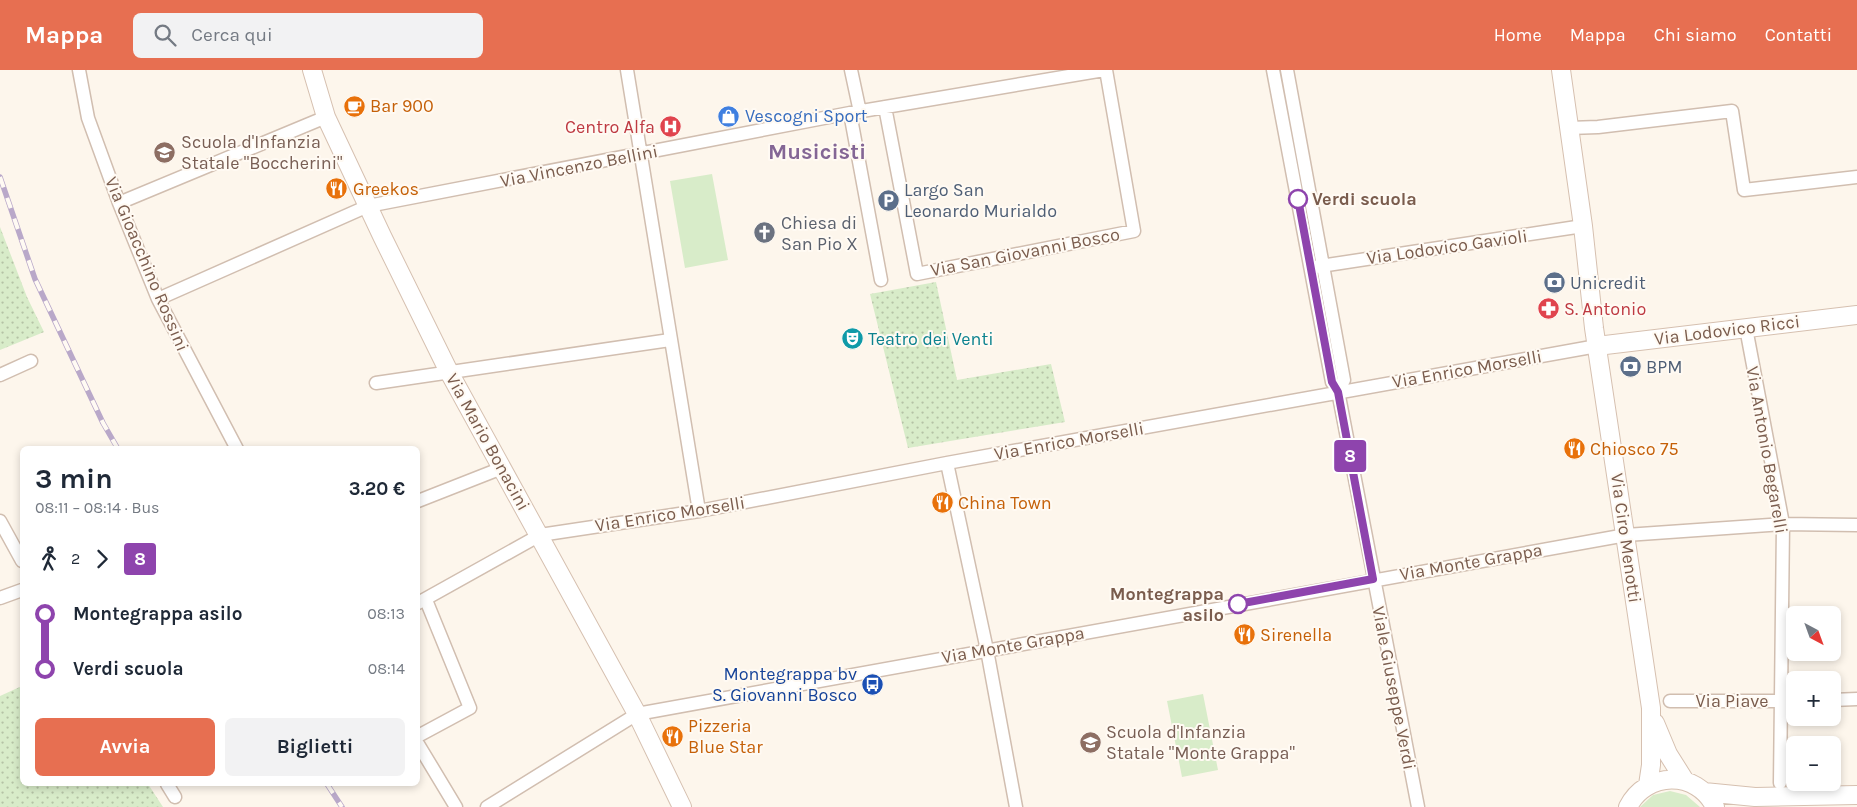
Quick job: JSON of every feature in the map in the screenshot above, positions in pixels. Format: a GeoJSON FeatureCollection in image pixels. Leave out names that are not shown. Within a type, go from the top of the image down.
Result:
{"type":"FeatureCollection","features":[{"type":"Feature","properties":{"kind":"main road","name":"Via Mario Bonacini"},"geometry":{"type":"LineString","coordinates":[[312,70],[326,117],[450,372],[637,714],[682,807]]}},
{"type":"Feature","properties":{"kind":"main road","name":"Via Ciro Menotti"},"geometry":{"type":"LineString","coordinates":[[1561,70],[1583,226],[1597,346],[1650,708],[1651,765],[1648,785]]}},
{"type":"Feature","properties":{"kind":"main road","name":"Via Lodovico Ricci"},"geometry":{"type":"LineString","coordinates":[[1597,346],[1857,314]]}},
{"type":"Feature","properties":{"kind":"main road","name":"Via Ciro Menotti"},"geometry":{"type":"LineString","coordinates":[[1650,708],[1668,754],[1685,781]]}},
{"type":"Feature","properties":{"kind":"main road"},"geometry":{"type":"LineString","coordinates":[[1626,805],[1648,785],[1666,779],[1685,781],[1704,792],[1715,807]]}},
{"type":"Feature","properties":{"kind":"main road"},"geometry":{"type":"LineString","coordinates":[[1704,792],[1755,797],[1857,795]]}},
{"type":"Feature","properties":{"kind":"street","name":"Via Gioacchino Rossini"},"geometry":{"type":"LineString","coordinates":[[79,70],[88,118],[119,203],[158,299],[235,446]]}},
{"type":"Feature","properties":{"kind":"street"},"geometry":{"type":"LineString","coordinates":[[627,70],[699,511]]}},
{"type":"Feature","properties":{"kind":"street"},"geometry":{"type":"LineString","coordinates":[[852,70],[855,112],[882,280]]}},
{"type":"Feature","properties":{"kind":"street","name":"Via Vincenzo Bellini"},"geometry":{"type":"LineString","coordinates":[[158,299],[368,206],[855,112],[1105,70]]}},
{"type":"Feature","properties":{"kind":"street","name":"Via San Giovanni Bosco"},"geometry":{"type":"LineString","coordinates":[[886,107],[917,274],[1134,231],[1105,70]]}},
{"type":"Feature","properties":{"kind":"street","name":"Viale Giuseppe Verdi"},"geometry":{"type":"LineString","coordinates":[[1273,70],[1316,266],[1344,380],[1338,392],[1414,806]]}},
{"type":"Feature","properties":{"kind":"street","name":"Viale Giuseppe Verdi"},"geometry":{"type":"LineString","coordinates":[[1287,70],[1316,266]]}},
{"type":"Feature","properties":{"kind":"street"},"geometry":{"type":"LineString","coordinates":[[1569,128],[1598,127],[1732,111],[1744,190],[1857,177]]}},
{"type":"Feature","properties":{"kind":"street"},"geometry":{"type":"LineString","coordinates":[[119,203],[326,117]]}},
{"type":"Feature","properties":{"kind":"street","name":"Via Lodovico Gavioli"},"geometry":{"type":"LineString","coordinates":[[1316,266],[1583,226]]}},
{"type":"Feature","properties":{"kind":"street","name":"Via Antonio Begarelli"},"geometry":{"type":"LineString","coordinates":[[1746,328],[1783,524],[1780,783]]}},
{"type":"Feature","properties":{"kind":"street"},"geometry":{"type":"LineString","coordinates":[[376,383],[670,340]]}},
{"type":"Feature","properties":{"kind":"street","name":"Via Enrico Morselli"},"geometry":{"type":"LineString","coordinates":[[540,535],[699,511],[947,463],[1597,346]]}},
{"type":"Feature","properties":{"kind":"street"},"geometry":{"type":"LineString","coordinates":[[0,375],[31,361]]}},
{"type":"Feature","properties":{"kind":"street"},"geometry":{"type":"LineString","coordinates":[[947,463],[987,650],[1016,807]]}},
{"type":"Feature","properties":{"kind":"street"},"geometry":{"type":"LineString","coordinates":[[420,499],[502,468]]}},
{"type":"Feature","properties":{"kind":"street"},"geometry":{"type":"LineString","coordinates":[[0,521],[20,557]]}},
{"type":"Feature","properties":{"kind":"street","name":"Via Monte Grappa"},"geometry":{"type":"LineString","coordinates":[[637,714],[1373,579],[1626,535],[1783,524],[1857,524]]}},
{"type":"Feature","properties":{"kind":"street"},"geometry":{"type":"LineString","coordinates":[[420,735],[470,708],[422,602],[540,535]]}},
{"type":"Feature","properties":{"kind":"street"},"geometry":{"type":"LineString","coordinates":[[0,598],[20,591]]}},
{"type":"Feature","properties":{"kind":"street"},"geometry":{"type":"LineString","coordinates":[[1841,700],[1857,699]]}},
{"type":"Feature","properties":{"kind":"street","name":"Via Piave"},"geometry":{"type":"LineString","coordinates":[[1670,702],[1786,701]]}},
{"type":"Feature","properties":{"kind":"street"},"geometry":{"type":"LineString","coordinates":[[487,807],[637,714]]}},
{"type":"Feature","properties":{"kind":"street"},"geometry":{"type":"LineString","coordinates":[[420,747],[456,807]]}},
{"type":"Feature","properties":{"kind":"street"},"geometry":{"type":"LineString","coordinates":[[168,786],[176,797]]}},
{"type":"Feature","properties":{"kind":"green space"},"geometry":{"type":"Polygon","coordinates":[[[712,174],[728,260],[685,268],[670,181],[712,174]]]}},
{"type":"Feature","properties":{"kind":"green space"},"geometry":{"type":"Polygon","coordinates":[[[0,227],[27,297],[44,332],[0,350],[0,227]]]}},
{"type":"Feature","properties":{"kind":"green space"},"geometry":{"type":"Polygon","coordinates":[[[936,282],[957,380],[1051,364],[1065,422],[908,448],[870,294],[936,282]]]}},
{"type":"Feature","properties":{"kind":"green space"},"geometry":{"type":"Polygon","coordinates":[[[20,687],[20,786],[149,786],[163,807],[0,807],[0,696],[20,687]]]}},
{"type":"Feature","properties":{"kind":"green space"},"geometry":{"type":"Polygon","coordinates":[[[1203,694],[1218,770],[1182,777],[1167,701],[1203,694]]]}},
{"type":"Feature","properties":{"kind":"green space"},"geometry":{"type":"Polygon","coordinates":[[[1670,791],[1686,795],[1700,807],[1640,807],[1653,795],[1670,791]]]}},
{"type":"Feature","properties":{"kind":"railway"},"geometry":{"type":"LineString","coordinates":[[0,177],[35,279],[103,423],[116,446]]}},
{"type":"Feature","properties":{"kind":"railway"},"geometry":{"type":"LineString","coordinates":[[328,786],[342,807]]}},
{"type":"Feature","properties":{"kind":"bus line","name":"8"},"geometry":{"type":"LineString","coordinates":[[1238,604],[1373,579],[1338,392],[1332,382],[1298,199]]}},
{"type":"Feature","properties":{"kind":"place","name":"Bar 900"},"geometry":{"type":"Point","coordinates":[354,106]}},
{"type":"Feature","properties":{"kind":"place","name":"Vescogni Sport"},"geometry":{"type":"Point","coordinates":[729,116]}},
{"type":"Feature","properties":{"kind":"place","name":"Centro Alfa"},"geometry":{"type":"Point","coordinates":[671,127]}},
{"type":"Feature","properties":{"kind":"place","name":"Scuola d'Infanzia Statale \"Boccherini\""},"geometry":{"type":"Point","coordinates":[165,152]}},
{"type":"Feature","properties":{"kind":"place","name":"Greekos"},"geometry":{"type":"Point","coordinates":[337,189]}},
{"type":"Feature","properties":{"kind":"place","name":"Verdi scuola"},"geometry":{"type":"Point","coordinates":[1298,199]}},
{"type":"Feature","properties":{"kind":"place","name":"Largo San Leonardo Murialdo"},"geometry":{"type":"Point","coordinates":[888,200]}},
{"type":"Feature","properties":{"kind":"place","name":"Chiesa di San Pio X"},"geometry":{"type":"Point","coordinates":[765,233]}},
{"type":"Feature","properties":{"kind":"place","name":"Unicredit"},"geometry":{"type":"Point","coordinates":[1554,283]}},
{"type":"Feature","properties":{"kind":"place","name":"S. Antonio"},"geometry":{"type":"Point","coordinates":[1548,309]}},
{"type":"Feature","properties":{"kind":"place","name":"Teatro dei Venti"},"geometry":{"type":"Point","coordinates":[852,339]}},
{"type":"Feature","properties":{"kind":"place","name":"BPM"},"geometry":{"type":"Point","coordinates":[1630,367]}},
{"type":"Feature","properties":{"kind":"place","name":"Chiosco 75"},"geometry":{"type":"Point","coordinates":[1574,449]}},
{"type":"Feature","properties":{"kind":"place","name":"China Town"},"geometry":{"type":"Point","coordinates":[942,503]}},
{"type":"Feature","properties":{"kind":"place","name":"Montegrappa asilo"},"geometry":{"type":"Point","coordinates":[1238,604]}},
{"type":"Feature","properties":{"kind":"place","name":"Sirenella"},"geometry":{"type":"Point","coordinates":[1244,635]}},
{"type":"Feature","properties":{"kind":"place","name":"Montegrappa bv S. Giovanni Bosco"},"geometry":{"type":"Point","coordinates":[873,684]}},
{"type":"Feature","properties":{"kind":"place","name":"Pizzeria Blue Star"},"geometry":{"type":"Point","coordinates":[672,736]}},
{"type":"Feature","properties":{"kind":"place","name":"Scuola d'Infanzia Statale \"Monte Grappa\""},"geometry":{"type":"Point","coordinates":[1090,742]}},
{"type":"Feature","properties":{"kind":"district","name":"Musicisti"},"geometry":{"type":"Point","coordinates":[817,152]}}]}
